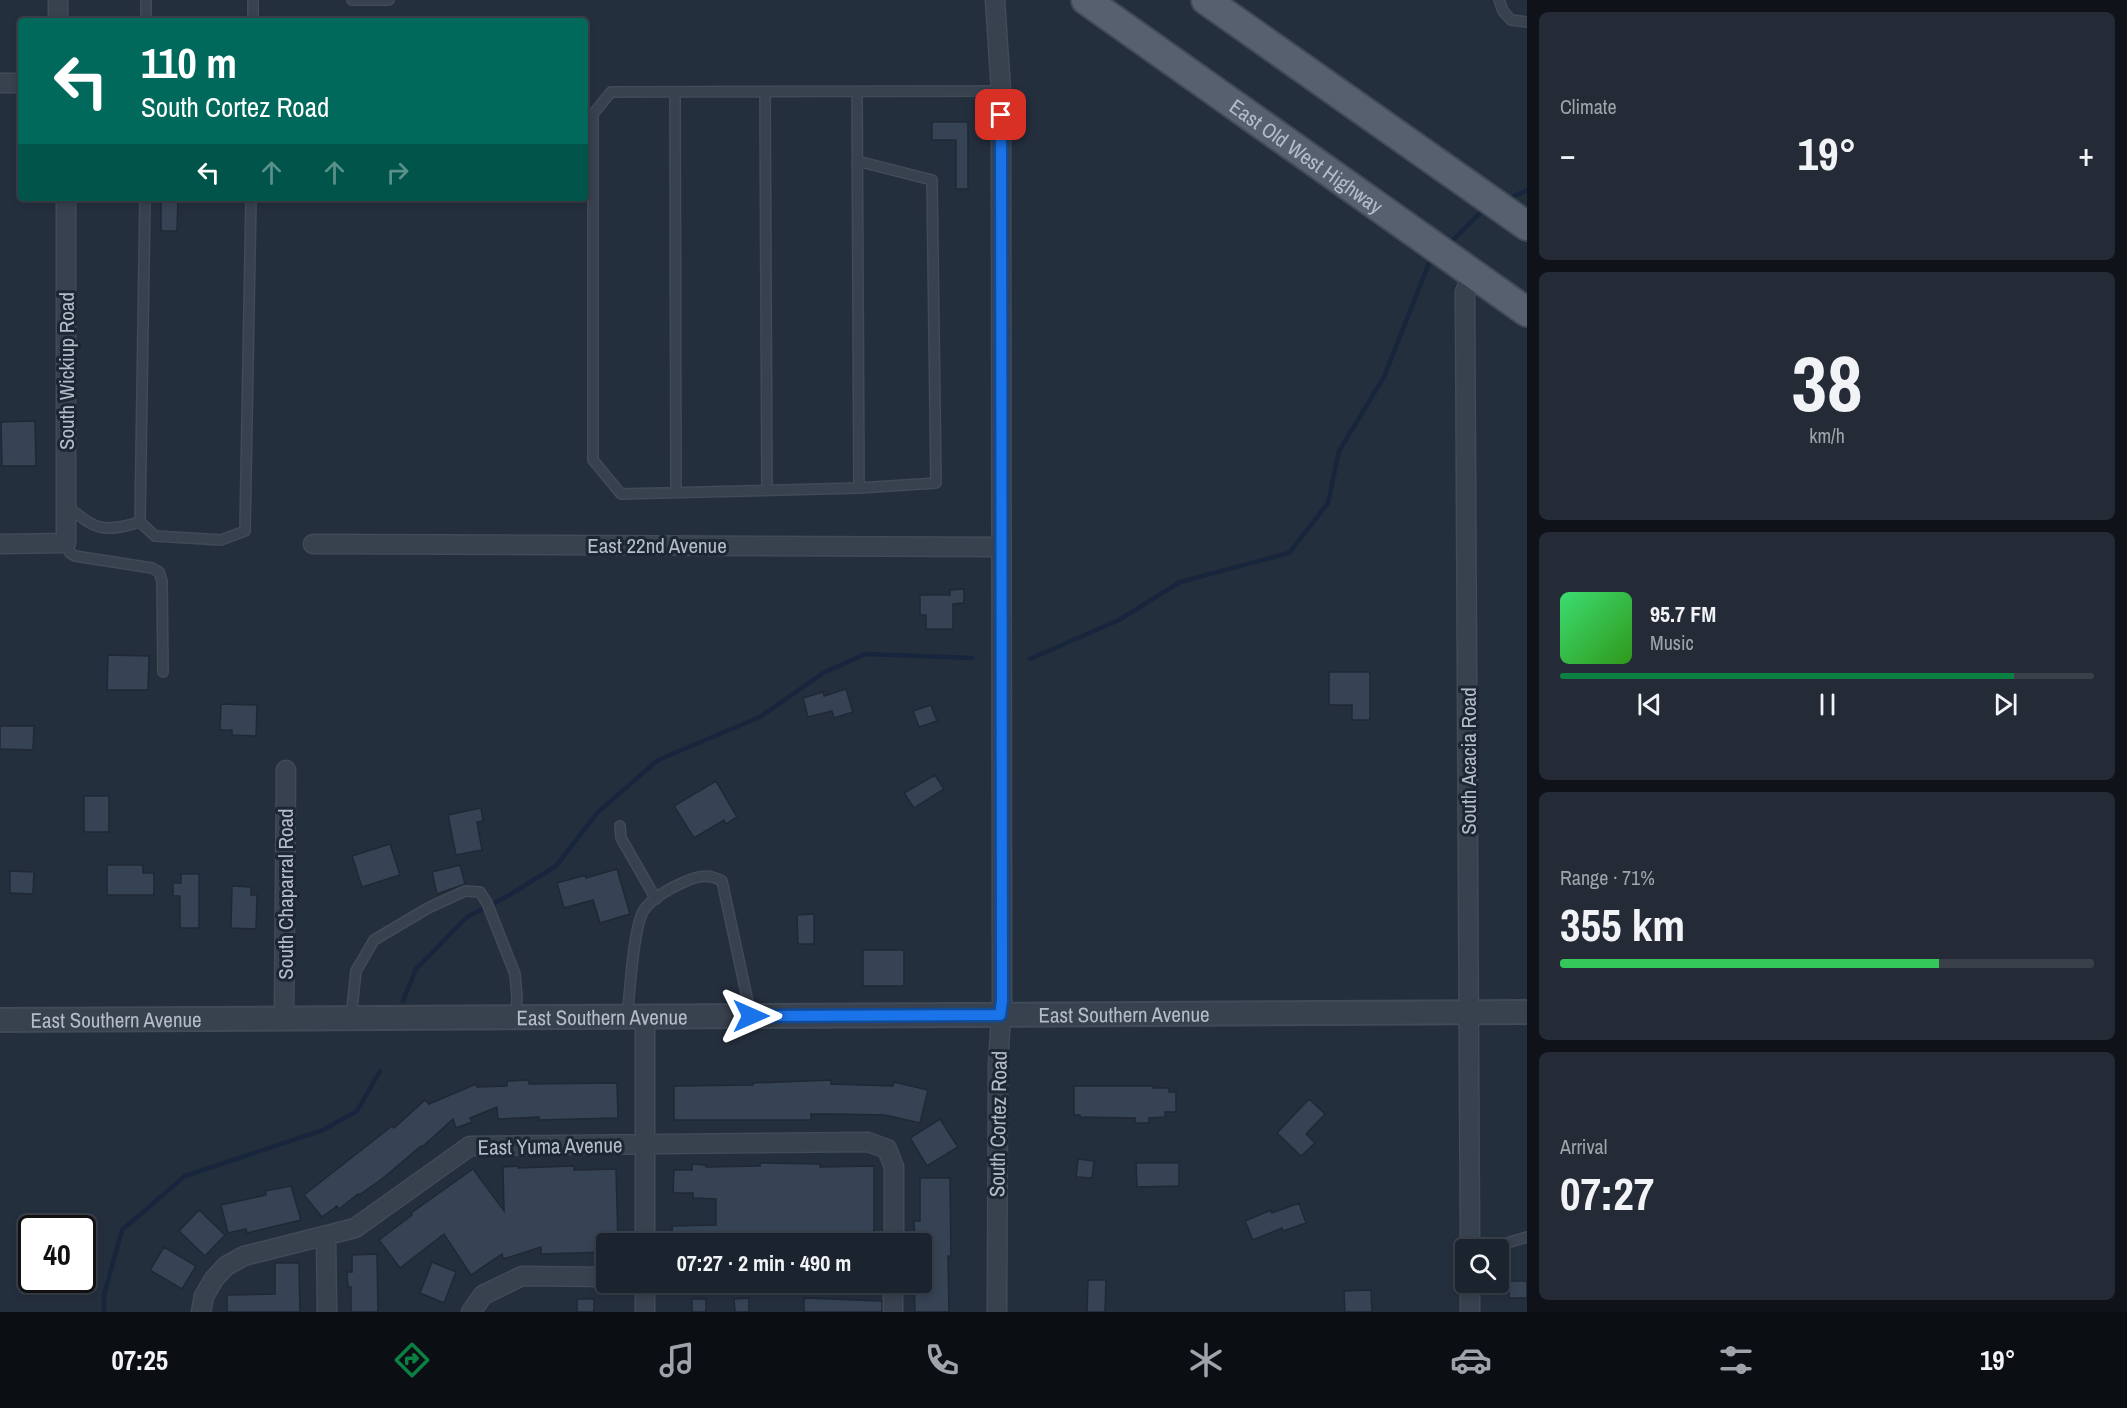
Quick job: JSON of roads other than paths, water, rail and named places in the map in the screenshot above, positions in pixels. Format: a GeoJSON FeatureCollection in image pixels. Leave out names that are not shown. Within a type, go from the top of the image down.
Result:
{"type":"FeatureCollection","features":[{"type":"Feature","properties":{"kind":"main road","name":"East Old West Highway"},"geometry":{"type":"LineString","coordinates":[[1086,0],[1527,312]]}},
{"type":"Feature","properties":{"kind":"main road"},"geometry":{"type":"LineString","coordinates":[[1206,0],[1510,214]]}},
{"type":"Feature","properties":{"kind":"street"},"geometry":{"type":"LineString","coordinates":[[58,0],[58,18]]}},
{"type":"Feature","properties":{"kind":"street","name":"South Cortez Road"},"geometry":{"type":"LineString","coordinates":[[995,0],[1001,91],[1002,1001],[997,1312]]}},
{"type":"Feature","properties":{"kind":"street"},"geometry":{"type":"LineString","coordinates":[[0,83],[18,83]]}},
{"type":"Feature","properties":{"kind":"street","name":"South Wickiup Road"},"geometry":{"type":"LineString","coordinates":[[66,201],[66,543]]}},
{"type":"Feature","properties":{"kind":"street","name":"South Acacia Road"},"geometry":{"type":"LineString","coordinates":[[1452,258],[1466,292],[1470,1239]]}},
{"type":"Feature","properties":{"kind":"street"},"geometry":{"type":"LineString","coordinates":[[0,544],[66,543]]}},
{"type":"Feature","properties":{"kind":"street","name":"East 22nd Avenue"},"geometry":{"type":"LineString","coordinates":[[313,544],[1000,547]]}},
{"type":"Feature","properties":{"kind":"street","name":"South Chaparral Road"},"geometry":{"type":"LineString","coordinates":[[284,1018],[286,770]]}},
{"type":"Feature","properties":{"kind":"street","name":"East Southern Avenue"},"geometry":{"type":"LineString","coordinates":[[0,1020],[1527,1012]]}},
{"type":"Feature","properties":{"kind":"street"},"geometry":{"type":"LineString","coordinates":[[636,1017],[645,1144],[645,1233]]}},
{"type":"Feature","properties":{"kind":"street","name":"East Yuma Avenue"},"geometry":{"type":"LineString","coordinates":[[201,1312],[204,1296],[214,1279],[226,1266],[244,1256],[355,1228],[470,1146],[868,1142],[887,1149],[894,1167],[894,1233]]}},
{"type":"Feature","properties":{"kind":"street"},"geometry":{"type":"LineString","coordinates":[[326,1236],[327,1312]]}},
{"type":"Feature","properties":{"kind":"street"},"geometry":{"type":"LineString","coordinates":[[471,1312],[483,1295],[522,1276],[596,1276]]}},
{"type":"Feature","properties":{"kind":"street"},"geometry":{"type":"LineString","coordinates":[[645,1293],[645,1312]]}},
{"type":"Feature","properties":{"kind":"street"},"geometry":{"type":"LineString","coordinates":[[893,1293],[893,1312]]}},
{"type":"Feature","properties":{"kind":"street"},"geometry":{"type":"LineString","coordinates":[[1470,1293],[1470,1312]]}},
{"type":"Feature","properties":{"kind":"lane"},"geometry":{"type":"LineString","coordinates":[[146,0],[146,18]]}},
{"type":"Feature","properties":{"kind":"lane"},"geometry":{"type":"LineString","coordinates":[[253,0],[253,18]]}},
{"type":"Feature","properties":{"kind":"lane"},"geometry":{"type":"LineString","coordinates":[[352,0],[389,0]]}},
{"type":"Feature","properties":{"kind":"lane"},"geometry":{"type":"LineString","coordinates":[[1499,0],[1503,11],[1511,20],[1527,22]]}},
{"type":"Feature","properties":{"kind":"lane"},"geometry":{"type":"LineString","coordinates":[[857,161],[932,180],[936,483],[859,488],[621,494],[593,460],[593,114],[611,92],[1001,91]]}},
{"type":"Feature","properties":{"kind":"lane"},"geometry":{"type":"LineString","coordinates":[[675,92],[676,492]]}},
{"type":"Feature","properties":{"kind":"lane"},"geometry":{"type":"LineString","coordinates":[[765,92],[767,490]]}},
{"type":"Feature","properties":{"kind":"lane"},"geometry":{"type":"LineString","coordinates":[[857,92],[859,488]]}},
{"type":"Feature","properties":{"kind":"lane"},"geometry":{"type":"LineString","coordinates":[[145,201],[140,522],[155,536],[221,540],[245,531],[251,201]]}},
{"type":"Feature","properties":{"kind":"lane"},"geometry":{"type":"LineString","coordinates":[[66,505],[90,525],[117,529],[140,522]]}},
{"type":"Feature","properties":{"kind":"lane"},"geometry":{"type":"LineString","coordinates":[[66,543],[70,553],[75,556],[152,568],[159,572],[162,581],[163,672]]}},
{"type":"Feature","properties":{"kind":"lane"},"geometry":{"type":"LineString","coordinates":[[620,826],[621,838],[656,899]]}},
{"type":"Feature","properties":{"kind":"lane"},"geometry":{"type":"LineString","coordinates":[[636,1017],[633,955],[644,910],[663,892],[693,878],[711,875],[722,881],[751,1016]]}},
{"type":"Feature","properties":{"kind":"lane"},"geometry":{"type":"LineString","coordinates":[[351,1018],[356,971],[374,940],[428,908],[465,891],[480,892],[487,903],[515,974],[516,1017]]}},
{"type":"Feature","properties":{"kind":"lane"},"geometry":{"type":"LineString","coordinates":[[1509,1242],[1527,1237]]}},
{"type":"Feature","properties":{"kind":"waterway"},"geometry":{"type":"LineString","coordinates":[[1508,199],[1527,190]]}},
{"type":"Feature","properties":{"kind":"waterway"},"geometry":{"type":"LineString","coordinates":[[1449,244],[1479,214],[1487,210]]}},
{"type":"Feature","properties":{"kind":"waterway"},"geometry":{"type":"LineString","coordinates":[[1030,659],[1119,620],[1180,582],[1289,553],[1328,503],[1339,451],[1384,377],[1429,263],[1434,258]]}},
{"type":"Feature","properties":{"kind":"waterway"},"geometry":{"type":"LineString","coordinates":[[403,1001],[416,969],[467,917],[506,897],[556,866],[597,813],[658,760],[760,717],[823,673],[865,654],[972,658]]}},
{"type":"Feature","properties":{"kind":"waterway"},"geometry":{"type":"LineString","coordinates":[[104,1312],[104,1295],[122,1230],[185,1176],[323,1130],[357,1111],[380,1071]]}}]}
